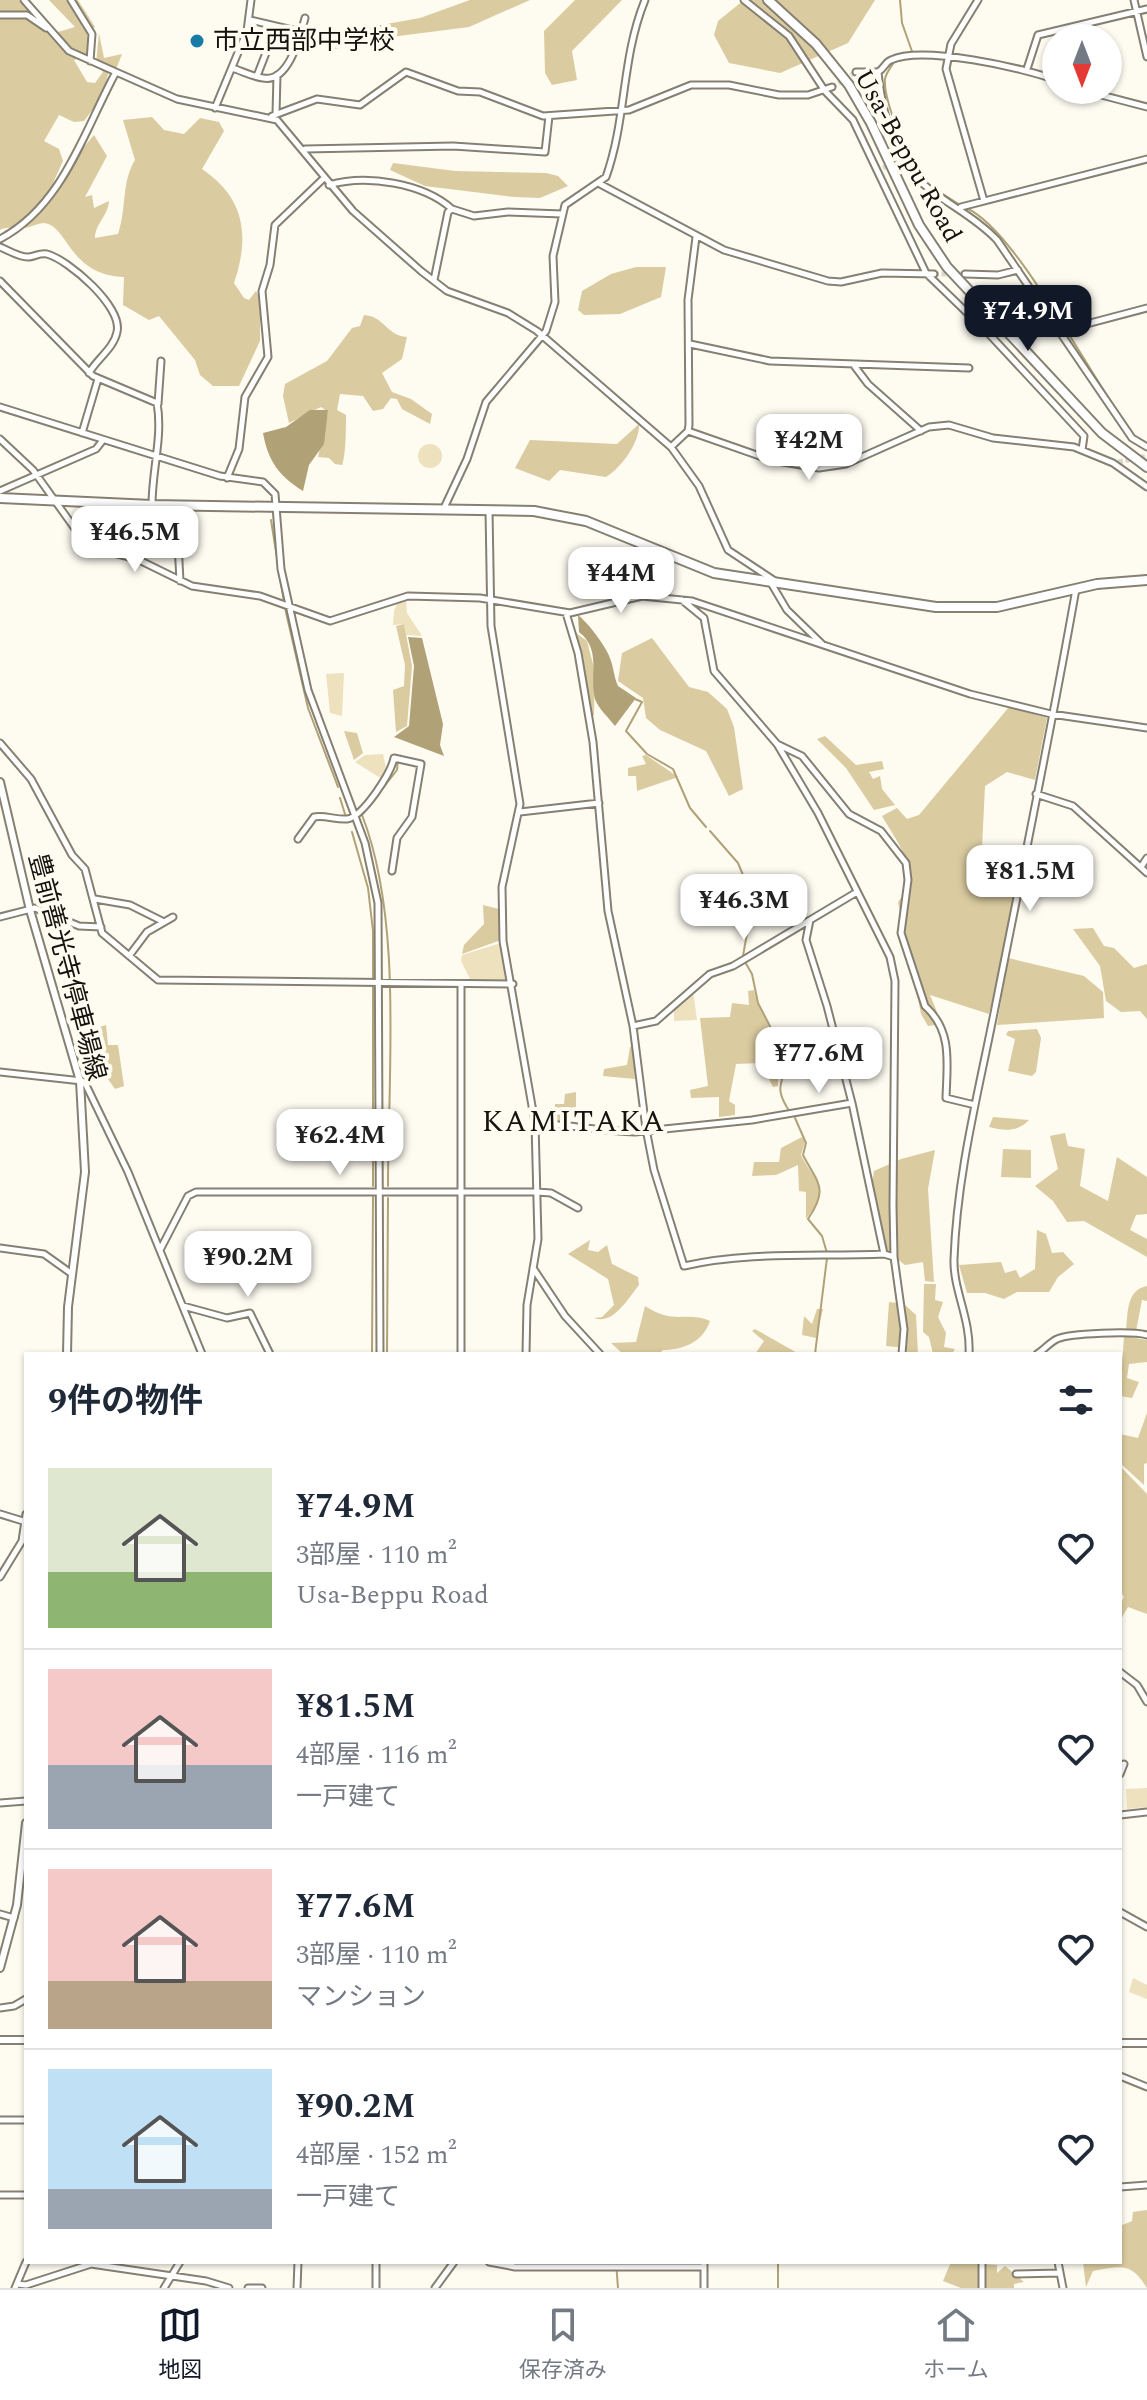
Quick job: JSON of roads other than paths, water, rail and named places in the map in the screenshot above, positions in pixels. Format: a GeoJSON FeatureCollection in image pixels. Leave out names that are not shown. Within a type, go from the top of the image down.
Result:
{"type":"FeatureCollection","features":[{"type":"Feature","properties":{"kind":"highway","name":"Usa-Beppu Road"},"geometry":{"type":"LineString","coordinates":[[768,0],[816,44],[849,85],[871,123],[919,225],[947,267],[1102,433],[1147,467]]}},
{"type":"Feature","properties":{"kind":"highway"},"geometry":{"type":"LineString","coordinates":[[0,498],[152,505],[534,511],[576,519],[695,568],[774,583],[964,609],[1018,604],[1110,582],[1147,580]]}},
{"type":"Feature","properties":{"kind":"main road","name":"豊前善光寺停車場線"},"geometry":{"type":"LineString","coordinates":[[0,782],[30,910],[80,1081],[85,1172],[72,1274],[67,1352]]}},
{"type":"Feature","properties":{"kind":"main road"},"geometry":{"type":"LineString","coordinates":[[1,1963],[24,1878]]}},
{"type":"Feature","properties":{"kind":"main road"},"geometry":{"type":"LineString","coordinates":[[0,2040],[24,2040]]}},
{"type":"Feature","properties":{"kind":"main road"},"geometry":{"type":"LineString","coordinates":[[1122,2043],[1147,2043]]}},
{"type":"Feature","properties":{"kind":"street"},"geometry":{"type":"LineString","coordinates":[[24,0],[69,51],[90,61],[171,97],[215,108],[274,115],[317,99],[360,105],[402,74],[410,72],[458,91],[480,92],[549,116],[622,111],[691,85],[729,85],[779,95],[825,91],[832,87]]}},
{"type":"Feature","properties":{"kind":"street"},"geometry":{"type":"LineString","coordinates":[[71,0],[92,34],[90,61]]}},
{"type":"Feature","properties":{"kind":"street"},"geometry":{"type":"LineString","coordinates":[[215,108],[250,20],[251,0]]}},
{"type":"Feature","properties":{"kind":"street"},"geometry":{"type":"LineString","coordinates":[[444,508],[467,459],[486,402],[544,336],[555,302],[553,256],[562,214],[565,205],[576,194],[600,184],[610,166],[622,111],[628,49],[645,0]]}},
{"type":"Feature","properties":{"kind":"street"},"geometry":{"type":"LineString","coordinates":[[744,0],[789,36],[825,91],[853,120],[880,169],[926,273],[989,334],[1084,436],[1082,450]]}},
{"type":"Feature","properties":{"kind":"street"},"geometry":{"type":"LineString","coordinates":[[978,0],[947,56],[947,74],[984,201]]}},
{"type":"Feature","properties":{"kind":"street"},"geometry":{"type":"LineString","coordinates":[[1134,0],[1147,57]]}},
{"type":"Feature","properties":{"kind":"street"},"geometry":{"type":"LineString","coordinates":[[1027,69],[1038,35],[1147,9]]}},
{"type":"Feature","properties":{"kind":"street"},"geometry":{"type":"LineString","coordinates":[[0,15],[27,15],[51,31]]}},
{"type":"Feature","properties":{"kind":"street"},"geometry":{"type":"LineString","coordinates":[[232,68],[268,79],[278,74],[294,53],[305,18]]}},
{"type":"Feature","properties":{"kind":"street"},"geometry":{"type":"LineString","coordinates":[[250,20],[301,32]]}},
{"type":"Feature","properties":{"kind":"street"},"geometry":{"type":"LineString","coordinates":[[257,76],[276,27]]}},
{"type":"Feature","properties":{"kind":"street"},"geometry":{"type":"LineString","coordinates":[[856,72],[878,72],[892,59],[947,56],[1027,69],[1042,75]]}},
{"type":"Feature","properties":{"kind":"street"},"geometry":{"type":"LineString","coordinates":[[0,239],[27,222],[49,197],[116,72]]}},
{"type":"Feature","properties":{"kind":"street"},"geometry":{"type":"LineString","coordinates":[[878,72],[881,103],[901,160],[926,186],[961,208],[997,240],[1132,438],[1147,447]]}},
{"type":"Feature","properties":{"kind":"street"},"geometry":{"type":"LineString","coordinates":[[278,74],[274,115],[305,149],[329,185],[367,225],[451,293],[508,313],[544,336],[671,447],[699,486],[728,550],[774,583],[787,610],[822,645]]}},
{"type":"Feature","properties":{"kind":"street"},"geometry":{"type":"LineString","coordinates":[[1122,100],[1147,107]]}},
{"type":"Feature","properties":{"kind":"street"},"geometry":{"type":"LineString","coordinates":[[305,149],[453,146],[545,152],[549,116]]}},
{"type":"Feature","properties":{"kind":"street"},"geometry":{"type":"LineString","coordinates":[[961,208],[1147,159]]}},
{"type":"Feature","properties":{"kind":"street"},"geometry":{"type":"LineString","coordinates":[[227,478],[239,449],[245,397],[268,357],[262,291],[270,265],[275,225],[324,178]]}},
{"type":"Feature","properties":{"kind":"street"},"geometry":{"type":"LineString","coordinates":[[329,185],[351,180],[400,185],[429,193],[452,209],[474,216],[508,212],[562,214]]}},
{"type":"Feature","properties":{"kind":"street"},"geometry":{"type":"LineString","coordinates":[[600,184],[724,250],[828,281],[841,282],[882,273],[934,274]]}},
{"type":"Feature","properties":{"kind":"street"},"geometry":{"type":"LineString","coordinates":[[434,281],[448,212],[452,209]]}},
{"type":"Feature","properties":{"kind":"street"},"geometry":{"type":"LineString","coordinates":[[671,447],[688,431],[688,300],[696,237]]}},
{"type":"Feature","properties":{"kind":"street"},"geometry":{"type":"LineString","coordinates":[[0,247],[25,258],[43,254],[57,259],[97,291],[113,310],[118,322],[116,336],[89,373]]}},
{"type":"Feature","properties":{"kind":"street"},"geometry":{"type":"LineString","coordinates":[[965,274],[998,275],[1018,270]]}},
{"type":"Feature","properties":{"kind":"street"},"geometry":{"type":"LineString","coordinates":[[0,281],[89,373],[158,405]]}},
{"type":"Feature","properties":{"kind":"street"},"geometry":{"type":"LineString","coordinates":[[1060,331],[1147,308]]}},
{"type":"Feature","properties":{"kind":"street"},"geometry":{"type":"LineString","coordinates":[[690,344],[770,361],[969,368]]}},
{"type":"Feature","properties":{"kind":"street"},"geometry":{"type":"LineString","coordinates":[[152,505],[154,456],[160,432],[161,361]]}},
{"type":"Feature","properties":{"kind":"street"},"geometry":{"type":"LineString","coordinates":[[852,363],[868,384],[921,431]]}},
{"type":"Feature","properties":{"kind":"street"},"geometry":{"type":"LineString","coordinates":[[82,433],[98,379]]}},
{"type":"Feature","properties":{"kind":"street"},"geometry":{"type":"LineString","coordinates":[[0,407],[227,478],[266,484],[274,491],[285,603],[311,700],[368,854],[378,903],[380,1352]]}},
{"type":"Feature","properties":{"kind":"street"},"geometry":{"type":"LineString","coordinates":[[688,431],[771,460],[819,468],[853,461],[921,431],[949,425],[993,438],[1082,450],[1115,462],[1147,487]]}},
{"type":"Feature","properties":{"kind":"street"},"geometry":{"type":"LineString","coordinates":[[0,439],[37,474],[88,547],[137,559],[180,581],[285,603],[330,621],[408,596],[491,600],[566,613],[642,596],[680,599],[970,694],[1051,714],[1147,728]]}},
{"type":"Feature","properties":{"kind":"street"},"geometry":{"type":"LineString","coordinates":[[0,491],[96,449],[103,440]]}},
{"type":"Feature","properties":{"kind":"street"},"geometry":{"type":"LineString","coordinates":[[489,509],[491,600],[498,682],[516,767],[520,812],[502,887],[503,941],[513,984],[535,1123],[538,1239],[527,1305],[526,1352]]}},
{"type":"Feature","properties":{"kind":"street"},"geometry":{"type":"LineString","coordinates":[[178,543],[180,581]]}},
{"type":"Feature","properties":{"kind":"street"},"geometry":{"type":"LineString","coordinates":[[969,1352],[970,1326],[954,1257],[965,1148],[1029,847],[1036,794],[1076,589]]}},
{"type":"Feature","properties":{"kind":"street"},"geometry":{"type":"LineString","coordinates":[[680,599],[704,618],[714,671],[777,744],[846,862],[857,892],[887,947],[895,981],[894,1257],[904,1329],[902,1352]]}},
{"type":"Feature","properties":{"kind":"street"},"geometry":{"type":"LineString","coordinates":[[566,613],[578,653],[599,803],[608,911],[633,1026],[646,1129],[654,1170],[684,1266],[706,1260],[884,1254],[894,1257]]}},
{"type":"Feature","properties":{"kind":"street"},"geometry":{"type":"LineString","coordinates":[[0,743],[46,802],[70,852],[88,874],[105,938],[156,978],[168,982],[513,984]]}},
{"type":"Feature","properties":{"kind":"street"},"geometry":{"type":"LineString","coordinates":[[777,744],[802,756],[849,814],[881,831],[906,863],[908,880],[901,933],[925,1006],[932,1013],[947,1043],[949,1072],[946,1098],[975,1105]]}},
{"type":"Feature","properties":{"kind":"street"},"geometry":{"type":"LineString","coordinates":[[298,839],[314,817],[348,819],[354,816],[391,773],[394,758],[423,765],[412,817],[397,838],[392,871]]}},
{"type":"Feature","properties":{"kind":"street"},"geometry":{"type":"LineString","coordinates":[[1036,794],[1073,806],[1147,873]]}},
{"type":"Feature","properties":{"kind":"street"},"geometry":{"type":"LineString","coordinates":[[520,812],[599,803]]}},
{"type":"Feature","properties":{"kind":"street"},"geometry":{"type":"LineString","coordinates":[[1141,867],[1147,858]]}},
{"type":"Feature","properties":{"kind":"street"},"geometry":{"type":"LineString","coordinates":[[633,1026],[662,1017],[705,977],[733,966],[857,892]]}},
{"type":"Feature","properties":{"kind":"street"},"geometry":{"type":"LineString","coordinates":[[95,899],[130,905],[164,922]]}},
{"type":"Feature","properties":{"kind":"street"},"geometry":{"type":"LineString","coordinates":[[0,917],[44,910],[79,926],[101,927]]}},
{"type":"Feature","properties":{"kind":"street"},"geometry":{"type":"LineString","coordinates":[[129,956],[147,932],[173,917]]}},
{"type":"Feature","properties":{"kind":"street"},"geometry":{"type":"LineString","coordinates":[[810,920],[806,940],[852,1103],[884,1254]]}},
{"type":"Feature","properties":{"kind":"street"},"geometry":{"type":"LineString","coordinates":[[461,984],[461,1352]]}},
{"type":"Feature","properties":{"kind":"street"},"geometry":{"type":"LineString","coordinates":[[0,1072],[80,1081],[89,1089],[201,1352]]}},
{"type":"Feature","properties":{"kind":"street"},"geometry":{"type":"LineString","coordinates":[[535,1123],[589,1131],[646,1129],[752,1120],[852,1103]]}},
{"type":"Feature","properties":{"kind":"street"},"geometry":{"type":"LineString","coordinates":[[160,1250],[188,1196],[196,1192],[537,1192],[551,1193],[578,1208]]}},
{"type":"Feature","properties":{"kind":"street"},"geometry":{"type":"LineString","coordinates":[[0,1248],[44,1254],[72,1274]]}},
{"type":"Feature","properties":{"kind":"street"},"geometry":{"type":"LineString","coordinates":[[533,1267],[565,1316],[598,1352]]}},
{"type":"Feature","properties":{"kind":"street"},"geometry":{"type":"LineString","coordinates":[[183,1306],[227,1318],[250,1313],[269,1352]]}},
{"type":"Feature","properties":{"kind":"street"},"geometry":{"type":"LineString","coordinates":[[1040,1352],[1056,1339],[1068,1336],[1147,1335]]}},
{"type":"Feature","properties":{"kind":"street"},"geometry":{"type":"LineString","coordinates":[[0,1514],[23,1521],[24,1526]]}},
{"type":"Feature","properties":{"kind":"street"},"geometry":{"type":"LineString","coordinates":[[0,1577],[24,1532]]}},
{"type":"Feature","properties":{"kind":"street"},"geometry":{"type":"LineString","coordinates":[[1122,1674],[1137,1685],[1147,1702]]}},
{"type":"Feature","properties":{"kind":"street"},"geometry":{"type":"LineString","coordinates":[[1122,1769],[1124,1764]]}},
{"type":"Feature","properties":{"kind":"street"},"geometry":{"type":"LineString","coordinates":[[0,1803],[24,1801]]}},
{"type":"Feature","properties":{"kind":"street"},"geometry":{"type":"LineString","coordinates":[[1122,1815],[1147,1812]]}},
{"type":"Feature","properties":{"kind":"street"},"geometry":{"type":"LineString","coordinates":[[1122,1913],[1147,1927]]}},
{"type":"Feature","properties":{"kind":"street"},"geometry":{"type":"LineString","coordinates":[[0,1914],[15,1918]]}},
{"type":"Feature","properties":{"kind":"street"},"geometry":{"type":"LineString","coordinates":[[0,2008],[14,2006],[24,2000]]}},
{"type":"Feature","properties":{"kind":"street"},"geometry":{"type":"LineString","coordinates":[[1122,2077],[1147,2087]]}},
{"type":"Feature","properties":{"kind":"street"},"geometry":{"type":"LineString","coordinates":[[0,2120],[24,2120]]}},
{"type":"Feature","properties":{"kind":"street"},"geometry":{"type":"LineString","coordinates":[[1122,2187],[1147,2185]]}},
{"type":"Feature","properties":{"kind":"street"},"geometry":{"type":"LineString","coordinates":[[0,2195],[24,2195]]}},
{"type":"Feature","properties":{"kind":"street"},"geometry":{"type":"LineString","coordinates":[[25,2264],[16,2286],[85,2264]]}},
{"type":"Feature","properties":{"kind":"street"},"geometry":{"type":"LineString","coordinates":[[94,2264],[229,2288]]}},
{"type":"Feature","properties":{"kind":"street"},"geometry":{"type":"LineString","coordinates":[[164,2288],[179,2264]]}},
{"type":"Feature","properties":{"kind":"street"},"geometry":{"type":"LineString","coordinates":[[297,2288],[298,2264]]}},
{"type":"Feature","properties":{"kind":"street"},"geometry":{"type":"LineString","coordinates":[[376,2264],[376,2288]]}},
{"type":"Feature","properties":{"kind":"street"},"geometry":{"type":"LineString","coordinates":[[435,2288],[453,2264]]}},
{"type":"Feature","properties":{"kind":"street"},"geometry":{"type":"LineString","coordinates":[[499,2264],[515,2267],[704,2264],[704,2288]]}},
{"type":"Feature","properties":{"kind":"street"},"geometry":{"type":"LineString","coordinates":[[982,2264],[982,2288]]}},
{"type":"Feature","properties":{"kind":"street"},"geometry":{"type":"LineString","coordinates":[[1058,2264],[1063,2288]]}},
{"type":"Feature","properties":{"kind":"street"},"geometry":{"type":"LineString","coordinates":[[1016,2274],[1060,2273]]}},
{"type":"Feature","properties":{"kind":"street"},"geometry":{"type":"LineString","coordinates":[[248,2288],[262,2288]]}},
{"type":"Feature","properties":{"kind":"waterway"},"geometry":{"type":"LineString","coordinates":[[900,0],[902,23],[914,57],[894,62],[886,77],[886,89],[898,132],[924,181]]}},
{"type":"Feature","properties":{"kind":"waterway"},"geometry":{"type":"LineString","coordinates":[[929,185],[960,205]]}},
{"type":"Feature","properties":{"kind":"waterway"},"geometry":{"type":"LineString","coordinates":[[966,208],[987,222],[1032,277],[1137,439]]}},
{"type":"Feature","properties":{"kind":"waterway"},"geometry":{"type":"LineString","coordinates":[[271,520],[284,602]]}},
{"type":"Feature","properties":{"kind":"waterway"},"geometry":{"type":"LineString","coordinates":[[285,608],[308,708],[338,787]]}},
{"type":"Feature","properties":{"kind":"waterway"},"geometry":{"type":"LineString","coordinates":[[635,699],[642,702],[626,731],[647,754],[673,769],[690,808],[706,827]]}},
{"type":"Feature","properties":{"kind":"waterway"},"geometry":{"type":"LineString","coordinates":[[388,1186],[391,1046],[388,948],[375,856],[362,815],[397,770],[398,759]]}},
{"type":"Feature","properties":{"kind":"waterway"},"geometry":{"type":"LineString","coordinates":[[340,798],[345,814]]}},
{"type":"Feature","properties":{"kind":"waterway"},"geometry":{"type":"LineString","coordinates":[[710,831],[738,863],[753,899],[743,956]]}},
{"type":"Feature","properties":{"kind":"waterway"},"geometry":{"type":"LineString","coordinates":[[352,832],[368,888],[373,931],[373,1186]]}},
{"type":"Feature","properties":{"kind":"waterway"},"geometry":{"type":"LineString","coordinates":[[745,962],[752,974],[758,1003],[787,1059],[780,1090],[790,1112]]}},
{"type":"Feature","properties":{"kind":"waterway"},"geometry":{"type":"LineString","coordinates":[[795,1118],[806,1143],[803,1155],[817,1180],[820,1193],[808,1219],[822,1236],[827,1253]]}},
{"type":"Feature","properties":{"kind":"waterway"},"geometry":{"type":"LineString","coordinates":[[372,1352],[373,1197]]}},
{"type":"Feature","properties":{"kind":"waterway"},"geometry":{"type":"LineString","coordinates":[[387,1352],[388,1198]]}},
{"type":"Feature","properties":{"kind":"waterway"},"geometry":{"type":"LineString","coordinates":[[815,1352],[827,1258]]}},
{"type":"Feature","properties":{"kind":"waterway"},"geometry":{"type":"LineString","coordinates":[[616,2264],[618,2288]]}},
{"type":"Feature","properties":{"kind":"waterway"},"geometry":{"type":"LineString","coordinates":[[778,2264],[778,2288]]}},
{"type":"Feature","properties":{"kind":"tunnel"},"geometry":{"type":"LineString","coordinates":[[832,87],[856,72]]}},
{"type":"Feature","properties":{"kind":"tunnel"},"geometry":{"type":"LineString","coordinates":[[883,168],[898,161]]}},
{"type":"Feature","properties":{"kind":"tunnel"},"geometry":{"type":"LineString","coordinates":[[934,274],[965,274]]}},
{"type":"Feature","properties":{"kind":"tunnel"},"geometry":{"type":"LineString","coordinates":[[1118,462],[1147,456]]}},
{"type":"Feature","properties":{"kind":"place","name":"市立西部中学校"},"geometry":{"type":"Point","coordinates":[197,41]}},
{"type":"Feature","properties":{"kind":"district","name":"KAMITAKA"},"geometry":{"type":"Point","coordinates":[574,1122]}}]}
